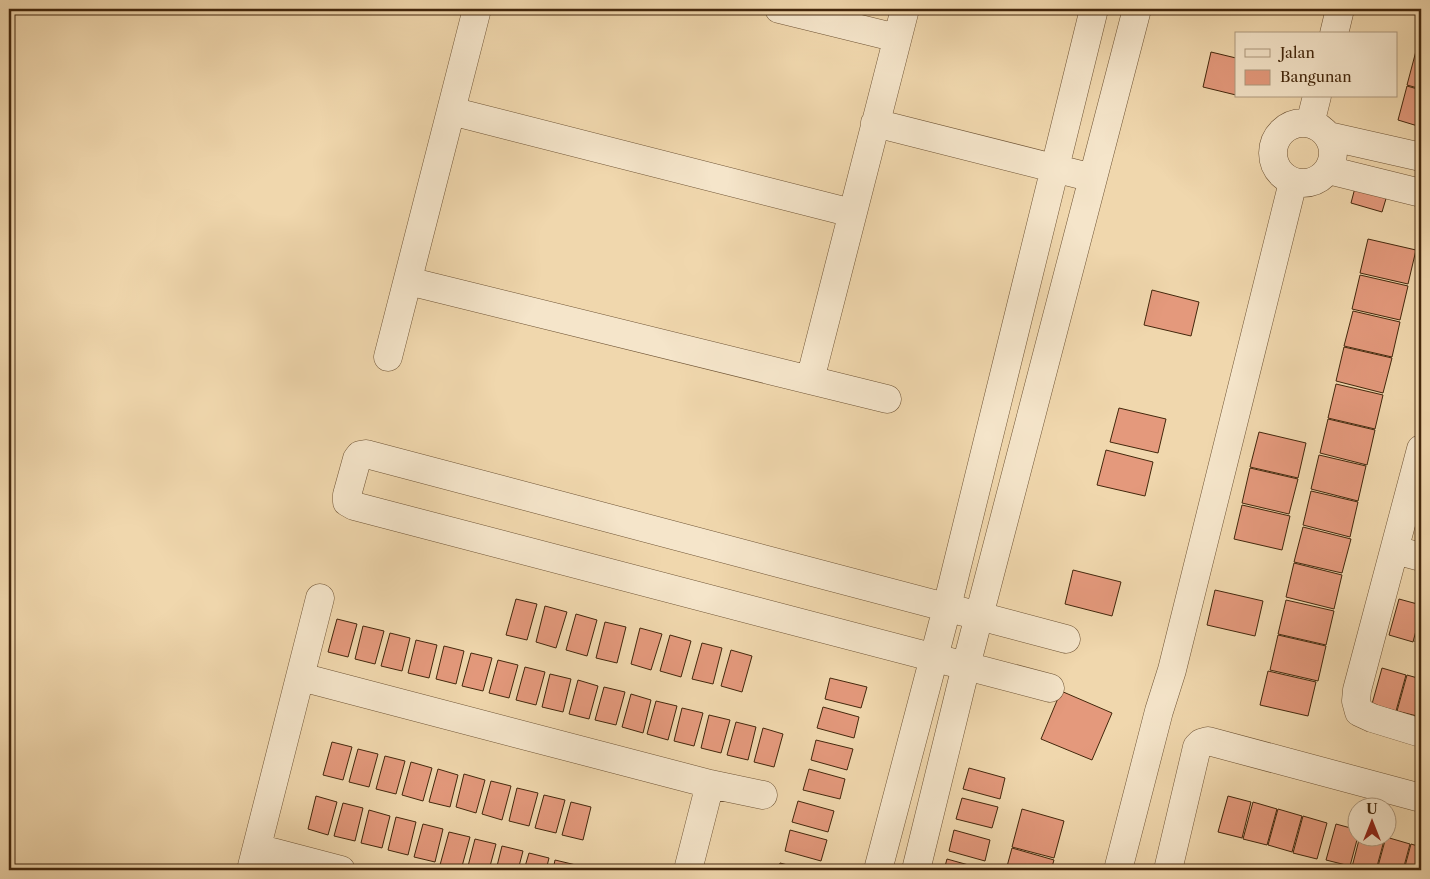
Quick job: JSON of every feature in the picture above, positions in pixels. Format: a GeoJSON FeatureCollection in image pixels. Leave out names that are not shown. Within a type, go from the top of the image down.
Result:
{"type":"FeatureCollection","features":[{"type":"Feature","properties":{"kind":"street"},"geometry":{"type":"LineString","coordinates":[[388,357],[477,9]]}},
{"type":"Feature","properties":{"kind":"street"},"geometry":{"type":"LineString","coordinates":[[779,9],[897,38]]}},
{"type":"Feature","properties":{"kind":"street"},"geometry":{"type":"LineString","coordinates":[[810,380],[905,9]]}},
{"type":"Feature","properties":{"kind":"street"},"geometry":{"type":"LineString","coordinates":[[878,870],[939,634],[1094,9]]}},
{"type":"Feature","properties":{"kind":"street"},"geometry":{"type":"LineString","coordinates":[[916,870],[972,642],[1137,9]]}},
{"type":"Feature","properties":{"kind":"street"},"geometry":{"type":"LineString","coordinates":[[1334,32],[1340,9]]}},
{"type":"Feature","properties":{"kind":"street"},"geometry":{"type":"LineString","coordinates":[[1317,98],[1319,130],[1332,144],[1332,162],[1321,178],[1313,182],[1294,182],[1283,176],[1276,167],[1273,156],[1274,145],[1279,134],[1288,127],[1298,123],[1319,130],[1421,157]]}},
{"type":"Feature","properties":{"kind":"street"},"geometry":{"type":"LineString","coordinates":[[451,111],[852,214]]}},
{"type":"Feature","properties":{"kind":"street"},"geometry":{"type":"LineString","coordinates":[[875,123],[1093,178]]}},
{"type":"Feature","properties":{"kind":"street"},"geometry":{"type":"LineString","coordinates":[[1328,170],[1421,193]]}},
{"type":"Feature","properties":{"kind":"street"},"geometry":{"type":"LineString","coordinates":[[1118,870],[1159,711],[1172,670],[1294,182]]}},
{"type":"Feature","properties":{"kind":"street"},"geometry":{"type":"LineString","coordinates":[[408,281],[887,399]]}},
{"type":"Feature","properties":{"kind":"street"},"geometry":{"type":"LineString","coordinates":[[1421,449],[1357,690],[1356,701],[1359,712],[1372,718],[1421,733]]}},
{"type":"Feature","properties":{"kind":"street"},"geometry":{"type":"LineString","coordinates":[[1050,688],[972,642],[939,634],[366,454],[360,455],[357,458],[347,494],[347,502],[354,506],[972,642],[1066,639]]}},
{"type":"Feature","properties":{"kind":"street"},"geometry":{"type":"LineString","coordinates":[[1395,550],[1421,557]]}},
{"type":"Feature","properties":{"kind":"street"},"geometry":{"type":"LineString","coordinates":[[320,598],[254,859],[341,870]]}},
{"type":"Feature","properties":{"kind":"street"},"geometry":{"type":"LineString","coordinates":[[301,677],[710,784],[763,795]]}},
{"type":"Feature","properties":{"kind":"street"},"geometry":{"type":"LineString","coordinates":[[1168,870],[1197,747],[1208,741],[1421,798]]}},
{"type":"Feature","properties":{"kind":"street"},"geometry":{"type":"LineString","coordinates":[[688,870],[710,784]]}},
{"type":"Feature","properties":{"kind":"building"},"geometry":{"type":"Polygon","coordinates":[[[1416,51],[1421,52],[1421,89],[1407,85],[1416,51]]]}},
{"type":"Feature","properties":{"kind":"building"},"geometry":{"type":"Polygon","coordinates":[[[1211,52],[1235,58],[1235,95],[1203,87],[1211,52]]]}},
{"type":"Feature","properties":{"kind":"building"},"geometry":{"type":"Polygon","coordinates":[[[1407,86],[1421,90],[1421,127],[1398,120],[1407,86]]]}},
{"type":"Feature","properties":{"kind":"building"},"geometry":{"type":"Polygon","coordinates":[[[1356,184],[1388,192],[1382,212],[1351,203],[1356,184]]]}},
{"type":"Feature","properties":{"kind":"building"},"geometry":{"type":"Polygon","coordinates":[[[1368,239],[1416,250],[1408,284],[1360,273],[1368,239]]]}},
{"type":"Feature","properties":{"kind":"building"},"geometry":{"type":"Polygon","coordinates":[[[1360,275],[1408,286],[1400,320],[1352,309],[1360,275]]]}},
{"type":"Feature","properties":{"kind":"building"},"geometry":{"type":"Polygon","coordinates":[[[1152,290],[1199,302],[1191,336],[1144,325],[1152,290]]]}},
{"type":"Feature","properties":{"kind":"building"},"geometry":{"type":"Polygon","coordinates":[[[1353,311],[1400,322],[1392,357],[1344,346],[1353,311]]]}},
{"type":"Feature","properties":{"kind":"building"},"geometry":{"type":"Polygon","coordinates":[[[1344,347],[1392,358],[1383,393],[1336,381],[1344,347]]]}},
{"type":"Feature","properties":{"kind":"building"},"geometry":{"type":"Polygon","coordinates":[[[1336,384],[1383,395],[1375,429],[1328,418],[1336,384]]]}},
{"type":"Feature","properties":{"kind":"building"},"geometry":{"type":"Polygon","coordinates":[[[1119,408],[1166,419],[1158,453],[1110,442],[1119,408]]]}},
{"type":"Feature","properties":{"kind":"building"},"geometry":{"type":"Polygon","coordinates":[[[1328,419],[1375,430],[1367,465],[1320,453],[1328,419]]]}},
{"type":"Feature","properties":{"kind":"building"},"geometry":{"type":"Polygon","coordinates":[[[1259,432],[1306,443],[1298,478],[1250,467],[1259,432]]]}},
{"type":"Feature","properties":{"kind":"building"},"geometry":{"type":"Polygon","coordinates":[[[1106,450],[1153,462],[1145,496],[1097,485],[1106,450]]]}},
{"type":"Feature","properties":{"kind":"building"},"geometry":{"type":"Polygon","coordinates":[[[1319,455],[1366,466],[1358,501],[1311,489],[1319,455]]]}},
{"type":"Feature","properties":{"kind":"building"},"geometry":{"type":"Polygon","coordinates":[[[1250,468],[1298,479],[1289,514],[1242,503],[1250,468]]]}},
{"type":"Feature","properties":{"kind":"building"},"geometry":{"type":"Polygon","coordinates":[[[1311,491],[1358,502],[1350,537],[1303,525],[1311,491]]]}},
{"type":"Feature","properties":{"kind":"building"},"geometry":{"type":"Polygon","coordinates":[[[1242,505],[1290,516],[1282,550],[1234,539],[1242,505]]]}},
{"type":"Feature","properties":{"kind":"building"},"geometry":{"type":"Polygon","coordinates":[[[1303,527],[1351,539],[1342,573],[1294,562],[1303,527]]]}},
{"type":"Feature","properties":{"kind":"building"},"geometry":{"type":"Polygon","coordinates":[[[1294,563],[1342,575],[1334,609],[1286,597],[1294,563]]]}},
{"type":"Feature","properties":{"kind":"building"},"geometry":{"type":"Polygon","coordinates":[[[1073,570],[1121,582],[1112,616],[1065,604],[1073,570]]]}},
{"type":"Feature","properties":{"kind":"building"},"geometry":{"type":"Polygon","coordinates":[[[1215,590],[1263,601],[1255,636],[1207,625],[1215,590]]]}},
{"type":"Feature","properties":{"kind":"building"},"geometry":{"type":"Polygon","coordinates":[[[516,599],[537,604],[527,640],[506,635],[516,599]]]}},
{"type":"Feature","properties":{"kind":"building"},"geometry":{"type":"Polygon","coordinates":[[[1399,599],[1421,605],[1413,642],[1389,635],[1399,599]]]}},
{"type":"Feature","properties":{"kind":"building"},"geometry":{"type":"Polygon","coordinates":[[[1286,600],[1334,611],[1326,645],[1278,634],[1286,600]]]}},
{"type":"Feature","properties":{"kind":"building"},"geometry":{"type":"Polygon","coordinates":[[[545,606],[567,612],[556,648],[536,642],[545,606]]]}},
{"type":"Feature","properties":{"kind":"building"},"geometry":{"type":"Polygon","coordinates":[[[576,614],[597,620],[587,656],[566,650],[576,614]]]}},
{"type":"Feature","properties":{"kind":"building"},"geometry":{"type":"Polygon","coordinates":[[[1421,618],[1421,644],[1415,642],[1421,618]]]}},
{"type":"Feature","properties":{"kind":"building"},"geometry":{"type":"Polygon","coordinates":[[[337,619],[357,624],[348,657],[328,652],[337,619]]]}},
{"type":"Feature","properties":{"kind":"building"},"geometry":{"type":"Polygon","coordinates":[[[605,622],[626,627],[617,663],[596,658],[605,622]]]}},
{"type":"Feature","properties":{"kind":"building"},"geometry":{"type":"Polygon","coordinates":[[[363,626],[384,631],[375,664],[355,659],[363,626]]]}},
{"type":"Feature","properties":{"kind":"building"},"geometry":{"type":"Polygon","coordinates":[[[640,628],[662,634],[651,670],[631,664],[640,628]]]}},
{"type":"Feature","properties":{"kind":"building"},"geometry":{"type":"Polygon","coordinates":[[[390,633],[410,638],[402,671],[381,666],[390,633]]]}},
{"type":"Feature","properties":{"kind":"building"},"geometry":{"type":"Polygon","coordinates":[[[670,635],[691,641],[681,677],[660,671],[670,635]]]}},
{"type":"Feature","properties":{"kind":"building"},"geometry":{"type":"Polygon","coordinates":[[[1278,635],[1326,646],[1318,681],[1270,670],[1278,635]]]}},
{"type":"Feature","properties":{"kind":"building"},"geometry":{"type":"Polygon","coordinates":[[[416,640],[437,645],[429,678],[408,673],[416,640]]]}},
{"type":"Feature","properties":{"kind":"building"},"geometry":{"type":"Polygon","coordinates":[[[702,643],[722,648],[713,684],[692,679],[702,643]]]}},
{"type":"Feature","properties":{"kind":"building"},"geometry":{"type":"Polygon","coordinates":[[[444,646],[464,651],[456,684],[436,679],[444,646]]]}},
{"type":"Feature","properties":{"kind":"building"},"geometry":{"type":"Polygon","coordinates":[[[731,650],[752,656],[742,692],[721,686],[731,650]]]}},
{"type":"Feature","properties":{"kind":"building"},"geometry":{"type":"Polygon","coordinates":[[[471,653],[492,658],[483,691],[462,686],[471,653]]]}},
{"type":"Feature","properties":{"kind":"building"},"geometry":{"type":"Polygon","coordinates":[[[498,660],[518,665],[509,698],[489,693],[498,660]]]}},
{"type":"Feature","properties":{"kind":"building"},"geometry":{"type":"Polygon","coordinates":[[[525,667],[545,672],[536,705],[516,700],[525,667]]]}},
{"type":"Feature","properties":{"kind":"building"},"geometry":{"type":"Polygon","coordinates":[[[1382,668],[1406,675],[1396,711],[1372,704],[1382,668]]]}},
{"type":"Feature","properties":{"kind":"building"},"geometry":{"type":"Polygon","coordinates":[[[1268,671],[1316,682],[1308,716],[1260,705],[1268,671]]]}},
{"type":"Feature","properties":{"kind":"building"},"geometry":{"type":"Polygon","coordinates":[[[550,674],[571,679],[563,712],[542,707],[550,674]]]}},
{"type":"Feature","properties":{"kind":"building"},"geometry":{"type":"Polygon","coordinates":[[[1407,675],[1421,679],[1421,717],[1397,711],[1407,675]]]}},
{"type":"Feature","properties":{"kind":"building"},"geometry":{"type":"Polygon","coordinates":[[[830,678],[867,687],[861,708],[825,699],[830,678]]]}},
{"type":"Feature","properties":{"kind":"building"},"geometry":{"type":"Polygon","coordinates":[[[578,680],[598,686],[589,719],[569,714],[578,680]]]}},
{"type":"Feature","properties":{"kind":"building"},"geometry":{"type":"Polygon","coordinates":[[[604,687],[625,692],[616,725],[595,720],[604,687]]]}},
{"type":"Feature","properties":{"kind":"building"},"geometry":{"type":"Polygon","coordinates":[[[1061,691],[1112,713],[1092,760],[1041,739],[1061,691]]]}},
{"type":"Feature","properties":{"kind":"building"},"geometry":{"type":"Polygon","coordinates":[[[631,694],[651,700],[643,733],[622,727],[631,694]]]}},
{"type":"Feature","properties":{"kind":"building"},"geometry":{"type":"Polygon","coordinates":[[[656,701],[677,706],[668,740],[647,734],[656,701]]]}},
{"type":"Feature","properties":{"kind":"building"},"geometry":{"type":"Polygon","coordinates":[[[823,707],[859,717],[854,738],[817,728],[823,707]]]}},
{"type":"Feature","properties":{"kind":"building"},"geometry":{"type":"Polygon","coordinates":[[[682,708],[703,713],[694,746],[674,741],[682,708]]]}},
{"type":"Feature","properties":{"kind":"building"},"geometry":{"type":"Polygon","coordinates":[[[709,715],[730,720],[721,753],[701,748],[709,715]]]}},
{"type":"Feature","properties":{"kind":"building"},"geometry":{"type":"Polygon","coordinates":[[[736,722],[756,727],[748,760],[727,755],[736,722]]]}},
{"type":"Feature","properties":{"kind":"building"},"geometry":{"type":"Polygon","coordinates":[[[763,728],[783,734],[774,767],[754,762],[763,728]]]}},
{"type":"Feature","properties":{"kind":"building"},"geometry":{"type":"Polygon","coordinates":[[[816,740],[853,749],[847,770],[811,760],[816,740]]]}},
{"type":"Feature","properties":{"kind":"building"},"geometry":{"type":"Polygon","coordinates":[[[332,742],[352,747],[343,780],[323,775],[332,742]]]}},
{"type":"Feature","properties":{"kind":"building"},"geometry":{"type":"Polygon","coordinates":[[[358,749],[378,754],[369,787],[349,782],[358,749]]]}},
{"type":"Feature","properties":{"kind":"building"},"geometry":{"type":"Polygon","coordinates":[[[385,756],[405,761],[396,794],[376,789],[385,756]]]}},
{"type":"Feature","properties":{"kind":"building"},"geometry":{"type":"Polygon","coordinates":[[[411,762],[432,768],[423,801],[402,795],[411,762]]]}},
{"type":"Feature","properties":{"kind":"building"},"geometry":{"type":"Polygon","coordinates":[[[969,768],[1005,778],[1000,799],[963,789],[969,768]]]}},
{"type":"Feature","properties":{"kind":"building"},"geometry":{"type":"Polygon","coordinates":[[[438,769],[458,775],[450,807],[429,802],[438,769]]]}},
{"type":"Feature","properties":{"kind":"building"},"geometry":{"type":"Polygon","coordinates":[[[809,769],[845,779],[840,799],[803,790],[809,769]]]}},
{"type":"Feature","properties":{"kind":"building"},"geometry":{"type":"Polygon","coordinates":[[[464,774],[485,780],[476,813],[456,807],[464,774]]]}},
{"type":"Feature","properties":{"kind":"building"},"geometry":{"type":"Polygon","coordinates":[[[491,781],[511,786],[502,820],[482,814],[491,781]]]}},
{"type":"Feature","properties":{"kind":"building"},"geometry":{"type":"Polygon","coordinates":[[[517,788],[538,793],[529,826],[509,821],[517,788]]]}},
{"type":"Feature","properties":{"kind":"building"},"geometry":{"type":"Polygon","coordinates":[[[544,795],[565,800],[556,833],[535,828],[544,795]]]}},
{"type":"Feature","properties":{"kind":"building"},"geometry":{"type":"Polygon","coordinates":[[[316,796],[337,802],[328,835],[308,829],[316,796]]]}},
{"type":"Feature","properties":{"kind":"building"},"geometry":{"type":"Polygon","coordinates":[[[1228,796],[1251,802],[1242,838],[1218,832],[1228,796]]]}},
{"type":"Feature","properties":{"kind":"building"},"geometry":{"type":"Polygon","coordinates":[[[962,798],[998,807],[992,828],[956,819],[962,798]]]}},
{"type":"Feature","properties":{"kind":"building"},"geometry":{"type":"Polygon","coordinates":[[[798,801],[834,811],[828,832],[792,822],[798,801]]]}},
{"type":"Feature","properties":{"kind":"building"},"geometry":{"type":"Polygon","coordinates":[[[571,802],[591,807],[583,840],[562,835],[571,802]]]}},
{"type":"Feature","properties":{"kind":"building"},"geometry":{"type":"Polygon","coordinates":[[[1253,802],[1277,809],[1267,845],[1243,839],[1253,802]]]}},
{"type":"Feature","properties":{"kind":"building"},"geometry":{"type":"Polygon","coordinates":[[[343,803],[363,808],[355,841],[334,836],[343,803]]]}},
{"type":"Feature","properties":{"kind":"building"},"geometry":{"type":"Polygon","coordinates":[[[1022,809],[1064,821],[1054,858],[1012,847],[1022,809]]]}},
{"type":"Feature","properties":{"kind":"building"},"geometry":{"type":"Polygon","coordinates":[[[1278,809],[1302,816],[1292,852],[1268,845],[1278,809]]]}},
{"type":"Feature","properties":{"kind":"building"},"geometry":{"type":"Polygon","coordinates":[[[369,810],[390,816],[382,848],[361,843],[369,810]]]}},
{"type":"Feature","properties":{"kind":"building"},"geometry":{"type":"Polygon","coordinates":[[[1303,816],[1327,823],[1317,859],[1293,853],[1303,816]]]}},
{"type":"Feature","properties":{"kind":"building"},"geometry":{"type":"Polygon","coordinates":[[[396,817],[416,822],[408,855],[388,850],[396,817]]]}},
{"type":"Feature","properties":{"kind":"building"},"geometry":{"type":"Polygon","coordinates":[[[423,824],[443,829],[435,862],[414,857],[423,824]]]}},
{"type":"Feature","properties":{"kind":"building"},"geometry":{"type":"Polygon","coordinates":[[[1336,824],[1348,827],[1348,846],[1355,846],[1350,866],[1326,860],[1336,824]]]}},
{"type":"Feature","properties":{"kind":"building"},"geometry":{"type":"Polygon","coordinates":[[[790,830],[827,840],[821,861],[785,851],[790,830]]]}},
{"type":"Feature","properties":{"kind":"building"},"geometry":{"type":"Polygon","coordinates":[[[954,830],[990,840],[985,861],[949,851],[954,830]]]}},
{"type":"Feature","properties":{"kind":"building"},"geometry":{"type":"Polygon","coordinates":[[[449,832],[470,837],[461,870],[440,865],[449,832]]]}},
{"type":"Feature","properties":{"kind":"building"},"geometry":{"type":"Polygon","coordinates":[[[475,839],[496,844],[489,870],[467,870],[475,839]]]}},
{"type":"Feature","properties":{"kind":"building"},"geometry":{"type":"Polygon","coordinates":[[[1398,840],[1410,844],[1403,870],[1377,870],[1384,846],[1398,846],[1398,840]]]}},
{"type":"Feature","properties":{"kind":"building"},"geometry":{"type":"Polygon","coordinates":[[[1411,844],[1421,847],[1421,870],[1404,870],[1411,844]]]}},
{"type":"Feature","properties":{"kind":"building"},"geometry":{"type":"Polygon","coordinates":[[[502,846],[523,851],[518,870],[496,870],[502,846]]]}},
{"type":"Feature","properties":{"kind":"building"},"geometry":{"type":"Polygon","coordinates":[[[1357,846],[1383,846],[1376,870],[1352,867],[1357,846]]]}},
{"type":"Feature","properties":{"kind":"building"},"geometry":{"type":"Polygon","coordinates":[[[1012,848],[1054,860],[1051,870],[1006,870],[1012,848]]]}},
{"type":"Feature","properties":{"kind":"building"},"geometry":{"type":"Polygon","coordinates":[[[529,853],[549,858],[546,870],[524,870],[529,853]]]}},
{"type":"Feature","properties":{"kind":"building"},"geometry":{"type":"Polygon","coordinates":[[[947,859],[983,869],[983,870],[944,870],[947,859]]]}},
{"type":"Feature","properties":{"kind":"building"},"geometry":{"type":"Polygon","coordinates":[[[555,860],[576,865],[574,870],[553,870],[555,860]]]}},
{"type":"Feature","properties":{"kind":"building"},"geometry":{"type":"Polygon","coordinates":[[[780,863],[807,870],[778,870],[780,863]]]}}]}
